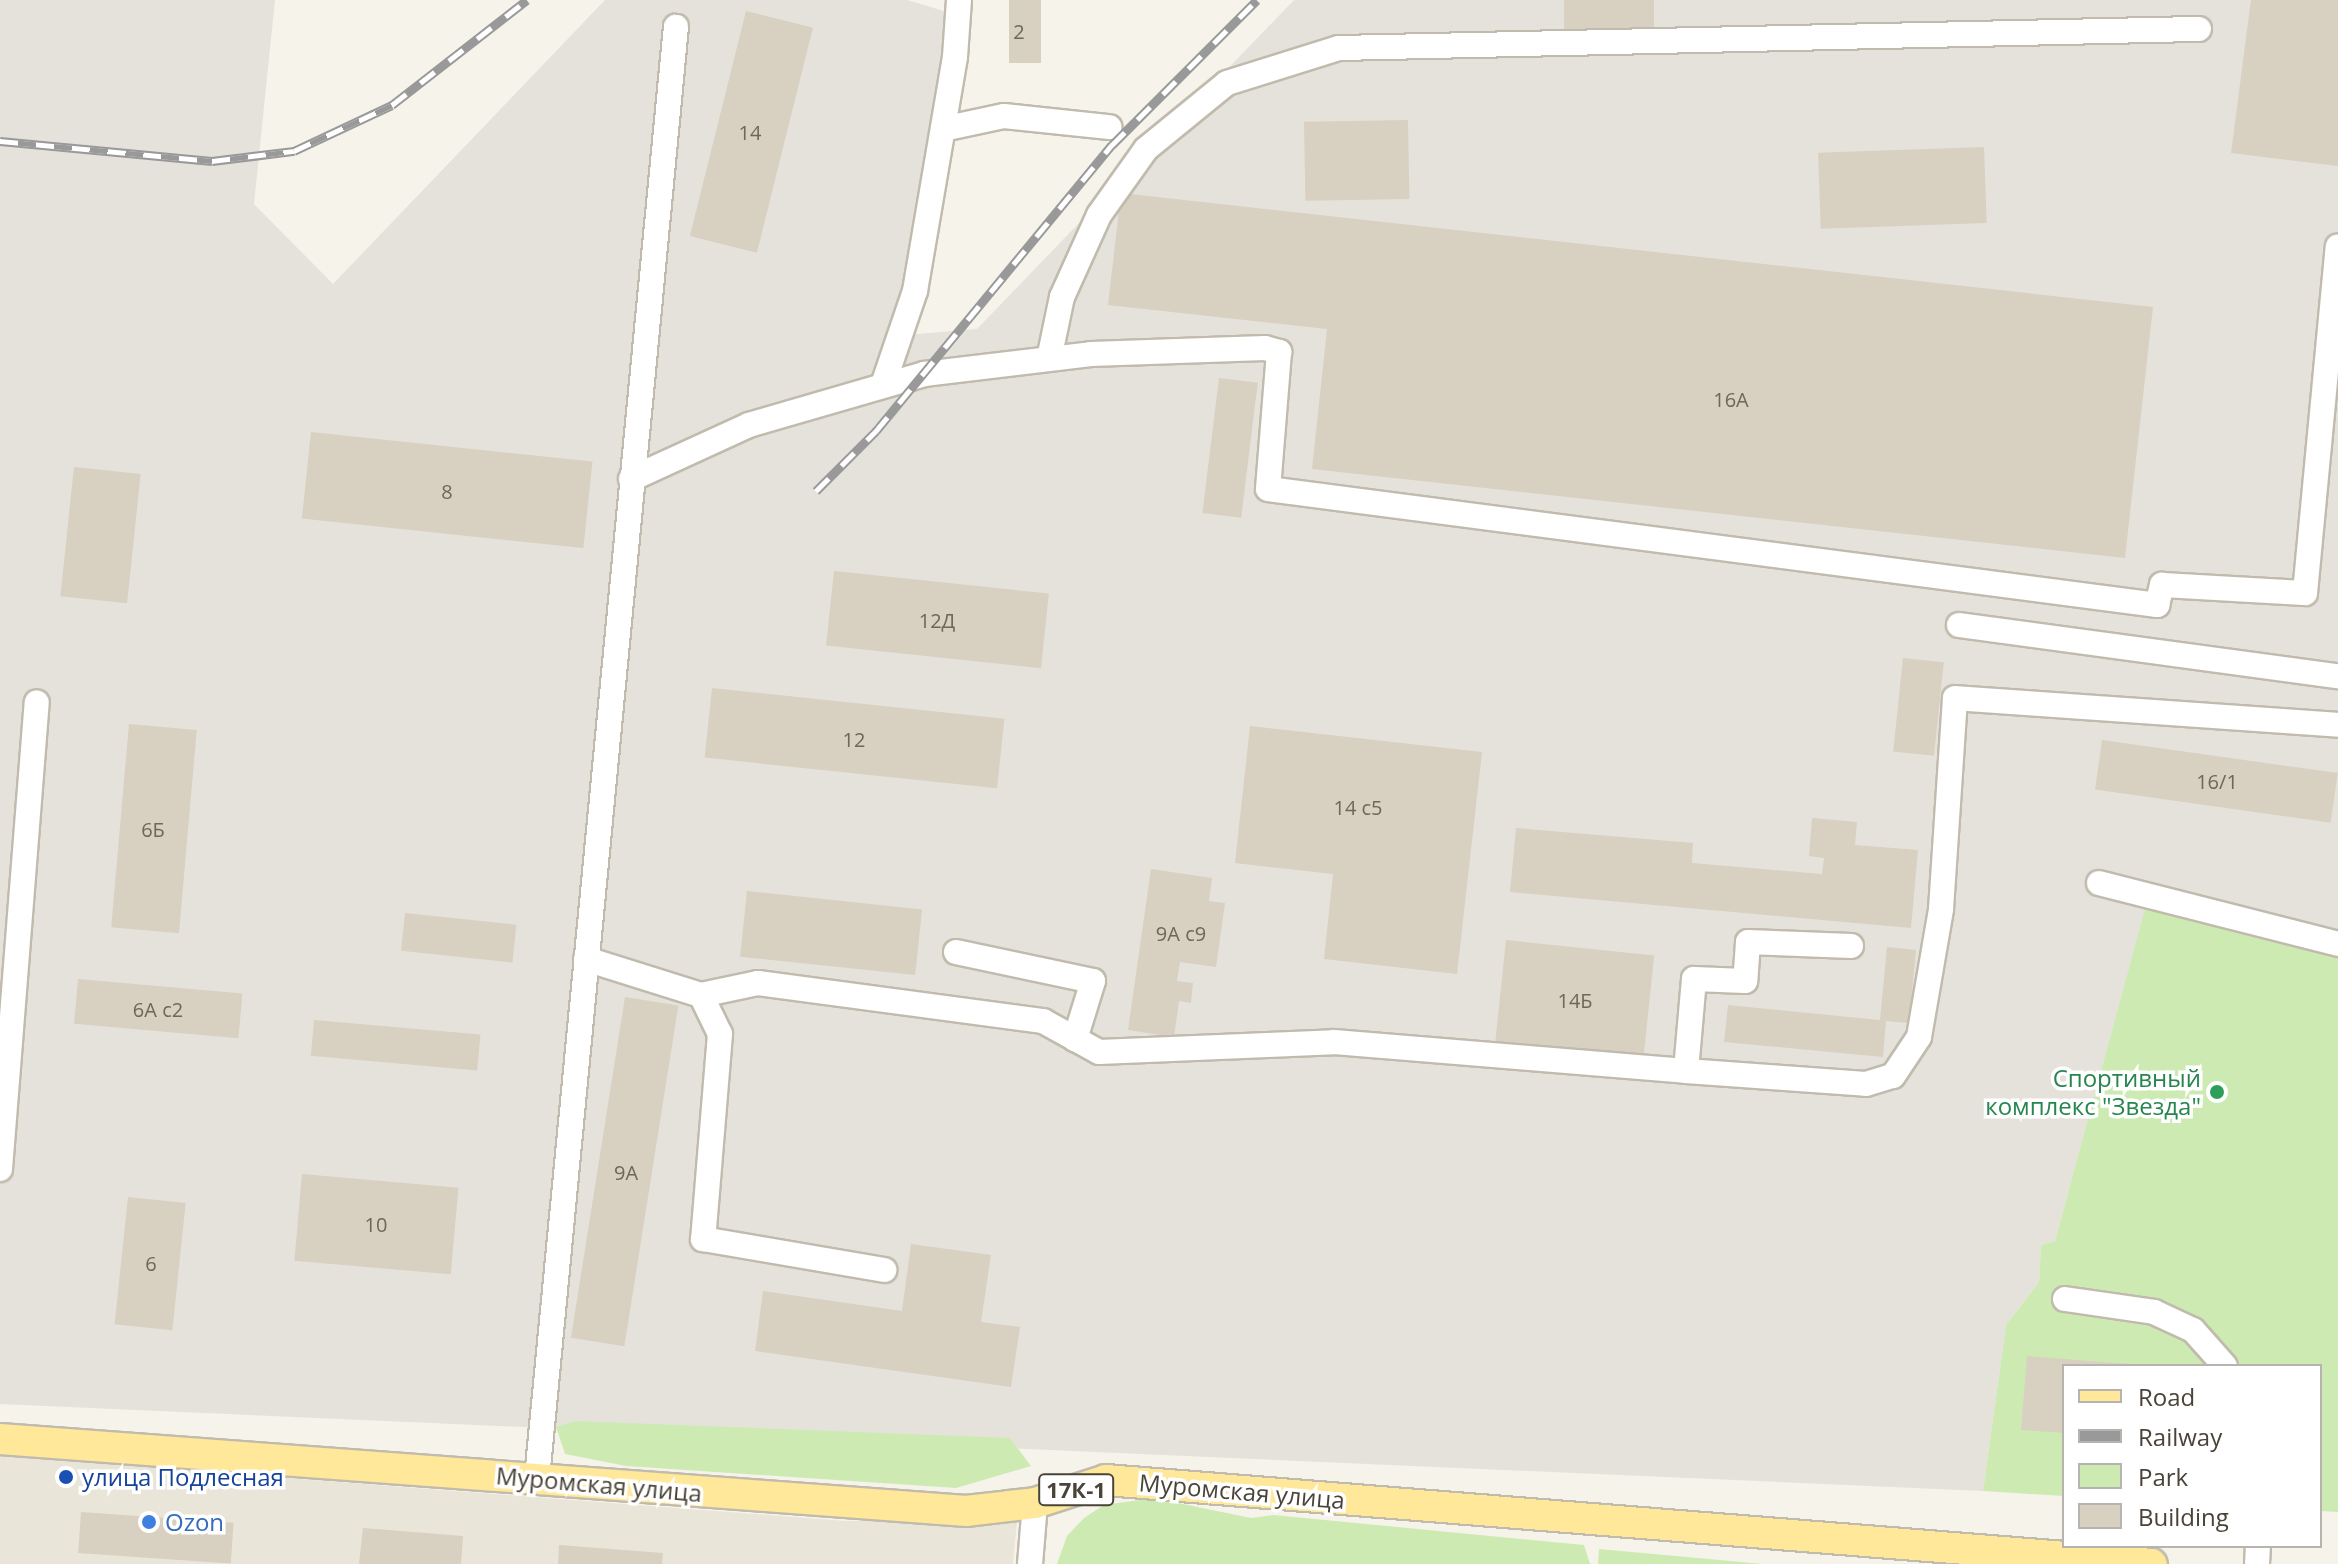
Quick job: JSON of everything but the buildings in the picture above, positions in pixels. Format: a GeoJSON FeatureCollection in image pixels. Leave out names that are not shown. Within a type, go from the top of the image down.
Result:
{"type":"FeatureCollection","features":[{"type":"Feature","properties":{"kind":"main road","name":"Муромская улица"},"geometry":{"type":"LineString","coordinates":[[0,1439],[966,1511],[1035,1503],[1106,1480],[2152,1564]]}},
{"type":"Feature","properties":{"kind":"street"},"geometry":{"type":"LineString","coordinates":[[883,385],[915,291],[943,129],[959,0]]}},
{"type":"Feature","properties":{"kind":"street"},"geometry":{"type":"LineString","coordinates":[[537,1478],[676,27]]}},
{"type":"Feature","properties":{"kind":"street"},"geometry":{"type":"LineString","coordinates":[[1049,359],[1062,297],[1099,215],[1146,149],[1227,83],[1339,48],[2199,29]]}},
{"type":"Feature","properties":{"kind":"street"},"geometry":{"type":"LineString","coordinates":[[943,129],[1004,116],[1109,127]]}},
{"type":"Feature","properties":{"kind":"street"},"geometry":{"type":"LineString","coordinates":[[631,479],[749,425],[924,374],[1049,359],[1279,352],[1268,489],[2157,605],[2162,585],[2305,593],[2338,247]]}},
{"type":"Feature","properties":{"kind":"street"},"geometry":{"type":"LineString","coordinates":[[1959,625],[2338,676]]}},
{"type":"Feature","properties":{"kind":"street"},"geometry":{"type":"LineString","coordinates":[[586,959],[701,995],[758,983],[1043,1021],[1099,1052],[1334,1042],[1866,1084],[1893,1076],[1919,1037],[1941,909],[1955,698],[2338,725]]}},
{"type":"Feature","properties":{"kind":"street"},"geometry":{"type":"LineString","coordinates":[[0,1169],[7,980],[37,702]]}},
{"type":"Feature","properties":{"kind":"street"},"geometry":{"type":"LineString","coordinates":[[2099,883],[2338,944]]}},
{"type":"Feature","properties":{"kind":"street"},"geometry":{"type":"LineString","coordinates":[[1686,1071],[1694,979],[1745,981],[1748,942],[1851,946]]}},
{"type":"Feature","properties":{"kind":"street"},"geometry":{"type":"LineString","coordinates":[[956,952],[1093,981],[1075,1039]]}},
{"type":"Feature","properties":{"kind":"street"},"geometry":{"type":"LineString","coordinates":[[701,995],[720,1034],[703,1239],[884,1270]]}},
{"type":"Feature","properties":{"kind":"street"},"geometry":{"type":"LineString","coordinates":[[2065,1299],[2154,1312],[2193,1330],[2223,1364]]}},
{"type":"Feature","properties":{"kind":"street"},"geometry":{"type":"LineString","coordinates":[[1030,1564],[1035,1503]]}},
{"type":"Feature","properties":{"kind":"shaded area"},"geometry":{"type":"Polygon","coordinates":[[[0,0],[275,0],[254,204],[333,284],[605,0],[907,0],[954,14],[894,336],[977,329],[1294,0],[2338,0],[2338,943],[2147,902],[2055,1241],[2041,1245],[2039,1282],[2006,1325],[1983,1491],[0,1404],[0,0]]]}},
{"type":"Feature","properties":{"kind":"shaded area"},"geometry":{"type":"Polygon","coordinates":[[[0,1456],[845,1521],[1017,1521],[1013,1564],[0,1564],[0,1456]]]}},
{"type":"Feature","properties":{"kind":"green space","name":"Спортивный комплекс \"Звезда\""},"geometry":{"type":"Polygon","coordinates":[[[2147,901],[2338,943],[2338,1512],[2322,1511],[2322,1364],[2062,1364],[2062,1496],[1983,1491],[2006,1325],[2039,1282],[2041,1245],[2055,1241],[2147,901]]]}},
{"type":"Feature","properties":{"kind":"green space"},"geometry":{"type":"Polygon","coordinates":[[[576,1421],[1010,1438],[1031,1466],[956,1488],[626,1466],[565,1454],[556,1427],[576,1421]]]}},
{"type":"Feature","properties":{"kind":"green space"},"geometry":{"type":"Polygon","coordinates":[[[1154,1498],[1251,1518],[1273,1515],[1584,1545],[1590,1564],[1057,1564],[1067,1536],[1084,1518],[1104,1505],[1154,1498]]]}},
{"type":"Feature","properties":{"kind":"green space"},"geometry":{"type":"Polygon","coordinates":[[[1599,1549],[1763,1564],[1598,1564],[1599,1549]]]}},
{"type":"Feature","properties":{"kind":"railway"},"geometry":{"type":"LineString","coordinates":[[0,141],[212,161],[294,151],[392,105],[527,0]]}},
{"type":"Feature","properties":{"kind":"railway"},"geometry":{"type":"LineString","coordinates":[[816,491],[876,431],[1112,145],[1257,0]]}},
{"type":"Feature","properties":{"kind":"place","name":"Спортивный комплекс \"Звезда\""},"geometry":{"type":"Point","coordinates":[2217,1092]}},
{"type":"Feature","properties":{"kind":"place","name":"улица Подлесная"},"geometry":{"type":"Point","coordinates":[66,1477]}},
{"type":"Feature","properties":{"kind":"place","name":"Ozon"},"geometry":{"type":"Point","coordinates":[149,1522]}}]}
